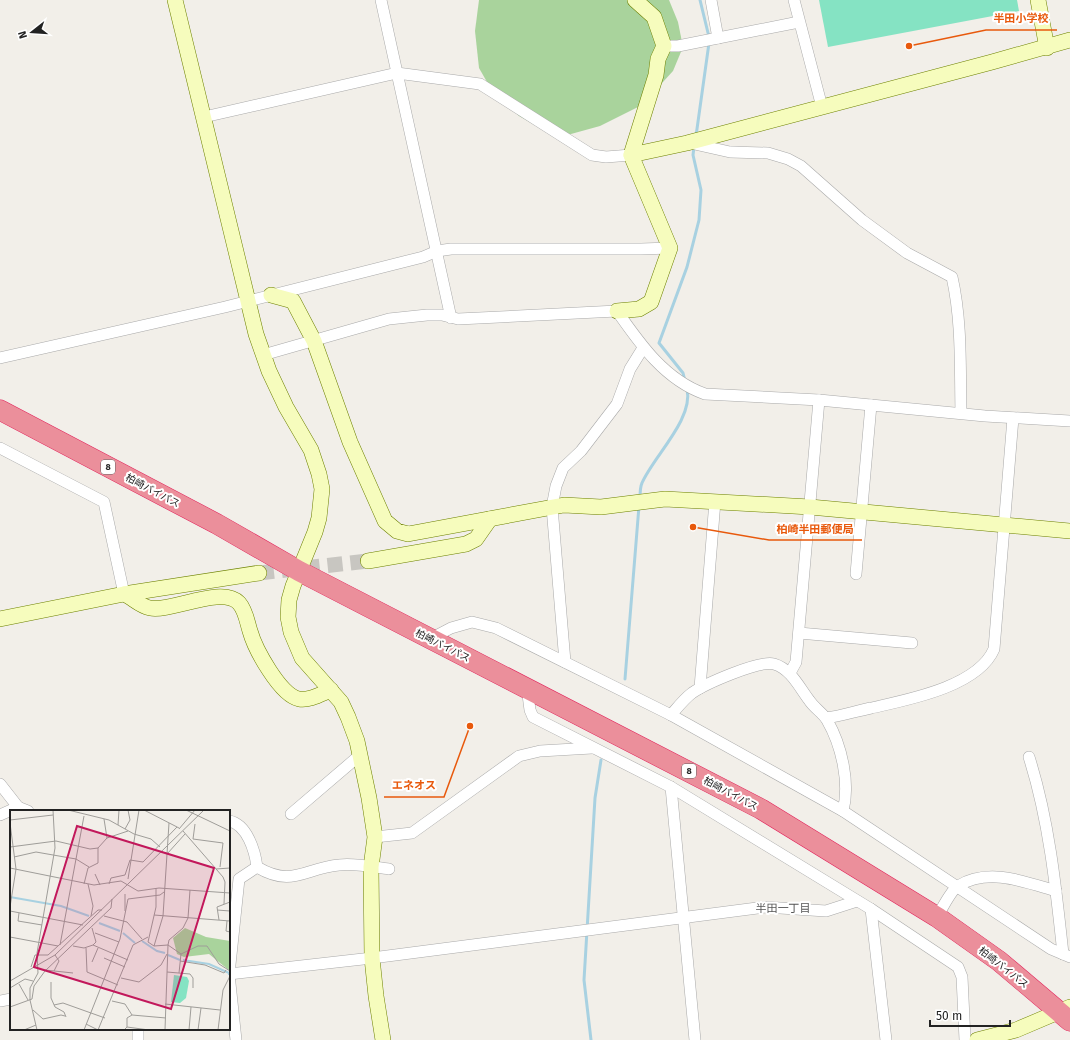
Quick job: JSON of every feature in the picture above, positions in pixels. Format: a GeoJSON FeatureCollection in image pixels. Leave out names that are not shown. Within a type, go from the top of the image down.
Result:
{"type":"FeatureCollection","features":[{"type":"Feature","properties":{"kind":"highway","name":"柏崎バイパス"},"geometry":{"type":"LineString","coordinates":[[0,410],[216,527]]}},
{"type":"Feature","properties":{"kind":"highway","name":"柏崎バイパス"},"geometry":{"type":"LineString","coordinates":[[0,419],[216,527],[761,809],[937,916],[999,961],[1066,1013]]}},
{"type":"Feature","properties":{"kind":"street"},"geometry":{"type":"LineString","coordinates":[[175,0],[248,301],[263,355],[286,407],[311,450],[319,474],[322,489],[322,504],[317,525],[291,566],[288,617],[291,632],[302,658],[341,702],[348,717],[360,755],[376,837],[371,867],[372,958],[383,1040]]}},
{"type":"Feature","properties":{"kind":"street"},"geometry":{"type":"LineString","coordinates":[[381,0],[451,318]]}},
{"type":"Feature","properties":{"kind":"street"},"geometry":{"type":"LineString","coordinates":[[263,355],[389,319],[427,315],[466,319],[617,311],[639,309],[651,302],[670,248],[631,155],[656,75],[658,59],[664,46],[654,17],[635,0]]}},
{"type":"Feature","properties":{"kind":"street"},"geometry":{"type":"LineString","coordinates":[[711,0],[718,38]]}},
{"type":"Feature","properties":{"kind":"street"},"geometry":{"type":"LineString","coordinates":[[794,0],[822,107]]}},
{"type":"Feature","properties":{"kind":"street"},"geometry":{"type":"LineString","coordinates":[[1038,0],[1047,48]]}},
{"type":"Feature","properties":{"kind":"street"},"geometry":{"type":"LineString","coordinates":[[664,46],[678,46],[799,22]]}},
{"type":"Feature","properties":{"kind":"street"},"geometry":{"type":"LineString","coordinates":[[204,117],[397,73],[480,84],[592,155],[606,157],[631,155],[822,107],[1047,48],[1070,40]]}},
{"type":"Feature","properties":{"kind":"street"},"geometry":{"type":"LineString","coordinates":[[687,142],[730,152],[768,153],[788,159],[801,166],[862,220],[890,241],[907,253],[952,277],[956,293],[959,333],[961,413]]}},
{"type":"Feature","properties":{"kind":"street"},"geometry":{"type":"LineString","coordinates":[[0,358],[248,301],[424,258],[437,251],[451,249],[670,248]]}},
{"type":"Feature","properties":{"kind":"street"},"geometry":{"type":"LineString","coordinates":[[271,295],[293,301],[314,341],[350,442],[385,521],[397,531],[408,534],[564,505],[601,507],[666,499],[810,507],[1070,530]]}},
{"type":"Feature","properties":{"kind":"street"},"geometry":{"type":"LineString","coordinates":[[617,311],[643,348],[654,360],[692,389],[705,394],[819,400],[1013,418],[1070,421]]}},
{"type":"Feature","properties":{"kind":"street"},"geometry":{"type":"LineString","coordinates":[[565,662],[552,507],[556,486],[563,468],[581,451],[617,404],[630,369],[643,348]]}},
{"type":"Feature","properties":{"kind":"street"},"geometry":{"type":"LineString","coordinates":[[790,673],[796,662],[819,400]]}},
{"type":"Feature","properties":{"kind":"street"},"geometry":{"type":"LineString","coordinates":[[856,574],[871,405]]}},
{"type":"Feature","properties":{"kind":"street"},"geometry":{"type":"LineString","coordinates":[[826,718],[935,692],[964,679],[983,664],[994,649],[1013,418]]}},
{"type":"Feature","properties":{"kind":"street"},"geometry":{"type":"LineString","coordinates":[[0,448],[104,502],[124,594]]}},
{"type":"Feature","properties":{"kind":"street"},"geometry":{"type":"LineString","coordinates":[[700,688],[715,501]]}},
{"type":"Feature","properties":{"kind":"street"},"geometry":{"type":"LineString","coordinates":[[368,561],[466,544],[476,539],[490,519]]}},
{"type":"Feature","properties":{"kind":"street"},"geometry":{"type":"LineString","coordinates":[[0,619],[124,594],[259,573]]}},
{"type":"Feature","properties":{"kind":"street"},"geometry":{"type":"LineString","coordinates":[[124,594],[142,606],[152,609],[210,597],[226,597],[239,602],[246,616],[250,632],[260,657],[273,676],[287,691],[298,699],[310,698],[331,690]]}},
{"type":"Feature","properties":{"kind":"street"},"geometry":{"type":"LineString","coordinates":[[430,639],[451,628],[472,622],[496,628],[565,662],[671,715],[843,811],[1051,949],[1067,955]]}},
{"type":"Feature","properties":{"kind":"street"},"geometry":{"type":"LineString","coordinates":[[799,633],[912,643]]}},
{"type":"Feature","properties":{"kind":"street"},"geometry":{"type":"LineString","coordinates":[[671,715],[690,695],[700,688],[761,664],[774,664],[790,673],[814,708],[826,718],[833,732],[846,783],[846,796],[843,811]]}},
{"type":"Feature","properties":{"kind":"street"},"geometry":{"type":"LineString","coordinates":[[527,687],[530,710],[533,717],[671,787],[857,901],[958,968],[962,977],[965,1040]]}},
{"type":"Feature","properties":{"kind":"street"},"geometry":{"type":"LineString","coordinates":[[376,837],[412,833],[519,756],[540,751],[592,748]]}},
{"type":"Feature","properties":{"kind":"street"},"geometry":{"type":"LineString","coordinates":[[291,814],[360,755]]}},
{"type":"Feature","properties":{"kind":"street"},"geometry":{"type":"LineString","coordinates":[[1030,757],[1044,816],[1067,955]]}},
{"type":"Feature","properties":{"kind":"street"},"geometry":{"type":"LineString","coordinates":[[0,784],[23,809]]}},
{"type":"Feature","properties":{"kind":"street"},"geometry":{"type":"LineString","coordinates":[[671,787],[696,1040]]}},
{"type":"Feature","properties":{"kind":"street"},"geometry":{"type":"LineString","coordinates":[[0,815],[10,812]]}},
{"type":"Feature","properties":{"kind":"street"},"geometry":{"type":"LineString","coordinates":[[230,821],[233,822],[248,835],[255,853],[257,867]]}},
{"type":"Feature","properties":{"kind":"street"},"geometry":{"type":"LineString","coordinates":[[257,867],[269,874],[284,878],[342,864],[389,869]]}},
{"type":"Feature","properties":{"kind":"street"},"geometry":{"type":"LineString","coordinates":[[230,964],[239,879],[257,867]]}},
{"type":"Feature","properties":{"kind":"street"},"geometry":{"type":"LineString","coordinates":[[937,916],[957,887],[976,879],[1000,877],[1012,878],[1056,891]]}},
{"type":"Feature","properties":{"kind":"street"},"geometry":{"type":"LineString","coordinates":[[230,974],[372,958],[765,907],[826,911],[857,901]]}},
{"type":"Feature","properties":{"kind":"street"},"geometry":{"type":"LineString","coordinates":[[871,910],[886,1040]]}},
{"type":"Feature","properties":{"kind":"street"},"geometry":{"type":"LineString","coordinates":[[230,983],[236,1040]]}},
{"type":"Feature","properties":{"kind":"street"},"geometry":{"type":"LineString","coordinates":[[0,1000],[10,999]]}},
{"type":"Feature","properties":{"kind":"street"},"geometry":{"type":"LineString","coordinates":[[977,1040],[1016,1030],[1066,1013]]}},
{"type":"Feature","properties":{"kind":"green space"},"geometry":{"type":"Polygon","coordinates":[[[479,0],[669,0],[678,22],[683,47],[673,71],[642,105],[600,126],[571,134],[549,133],[519,116],[491,89],[479,68],[475,31],[479,0]]]}},
{"type":"Feature","properties":{"kind":"green space"},"geometry":{"type":"Polygon","coordinates":[[[819,0],[1017,0],[1019,11],[828,47],[819,0]]]}},
{"type":"Feature","properties":{"kind":"waterway"},"geometry":{"type":"LineString","coordinates":[[700,0],[709,37]]}},
{"type":"Feature","properties":{"kind":"waterway"},"geometry":{"type":"LineString","coordinates":[[696,136],[709,43]]}},
{"type":"Feature","properties":{"kind":"waterway"},"geometry":{"type":"LineString","coordinates":[[685,381],[683,373],[659,343],[687,267],[699,220],[701,190],[693,155],[694,147]]}},
{"type":"Feature","properties":{"kind":"waterway"},"geometry":{"type":"LineString","coordinates":[[640,499],[640,489],[647,473],[679,425],[688,401],[687,389]]}},
{"type":"Feature","properties":{"kind":"waterway"},"geometry":{"type":"LineString","coordinates":[[625,679],[639,506]]}},
{"type":"Feature","properties":{"kind":"waterway"},"geometry":{"type":"LineString","coordinates":[[591,1040],[584,980],[595,798],[601,760]]}},
{"type":"Feature","properties":{"kind":"tunnel"},"geometry":{"type":"LineString","coordinates":[[259,573],[368,561]]}},
{"type":"Feature","properties":{"kind":"place","name":"半田小学校"},"geometry":{"type":"Point","coordinates":[909,46]}},
{"type":"Feature","properties":{"kind":"place","name":"柏崎半田郵便局"},"geometry":{"type":"Point","coordinates":[693,527]}},
{"type":"Feature","properties":{"kind":"place","name":"エネオス"},"geometry":{"type":"Point","coordinates":[470,726]}},
{"type":"Feature","properties":{"kind":"district","name":"半田一丁目"},"geometry":{"type":"Point","coordinates":[783,908]}}]}
